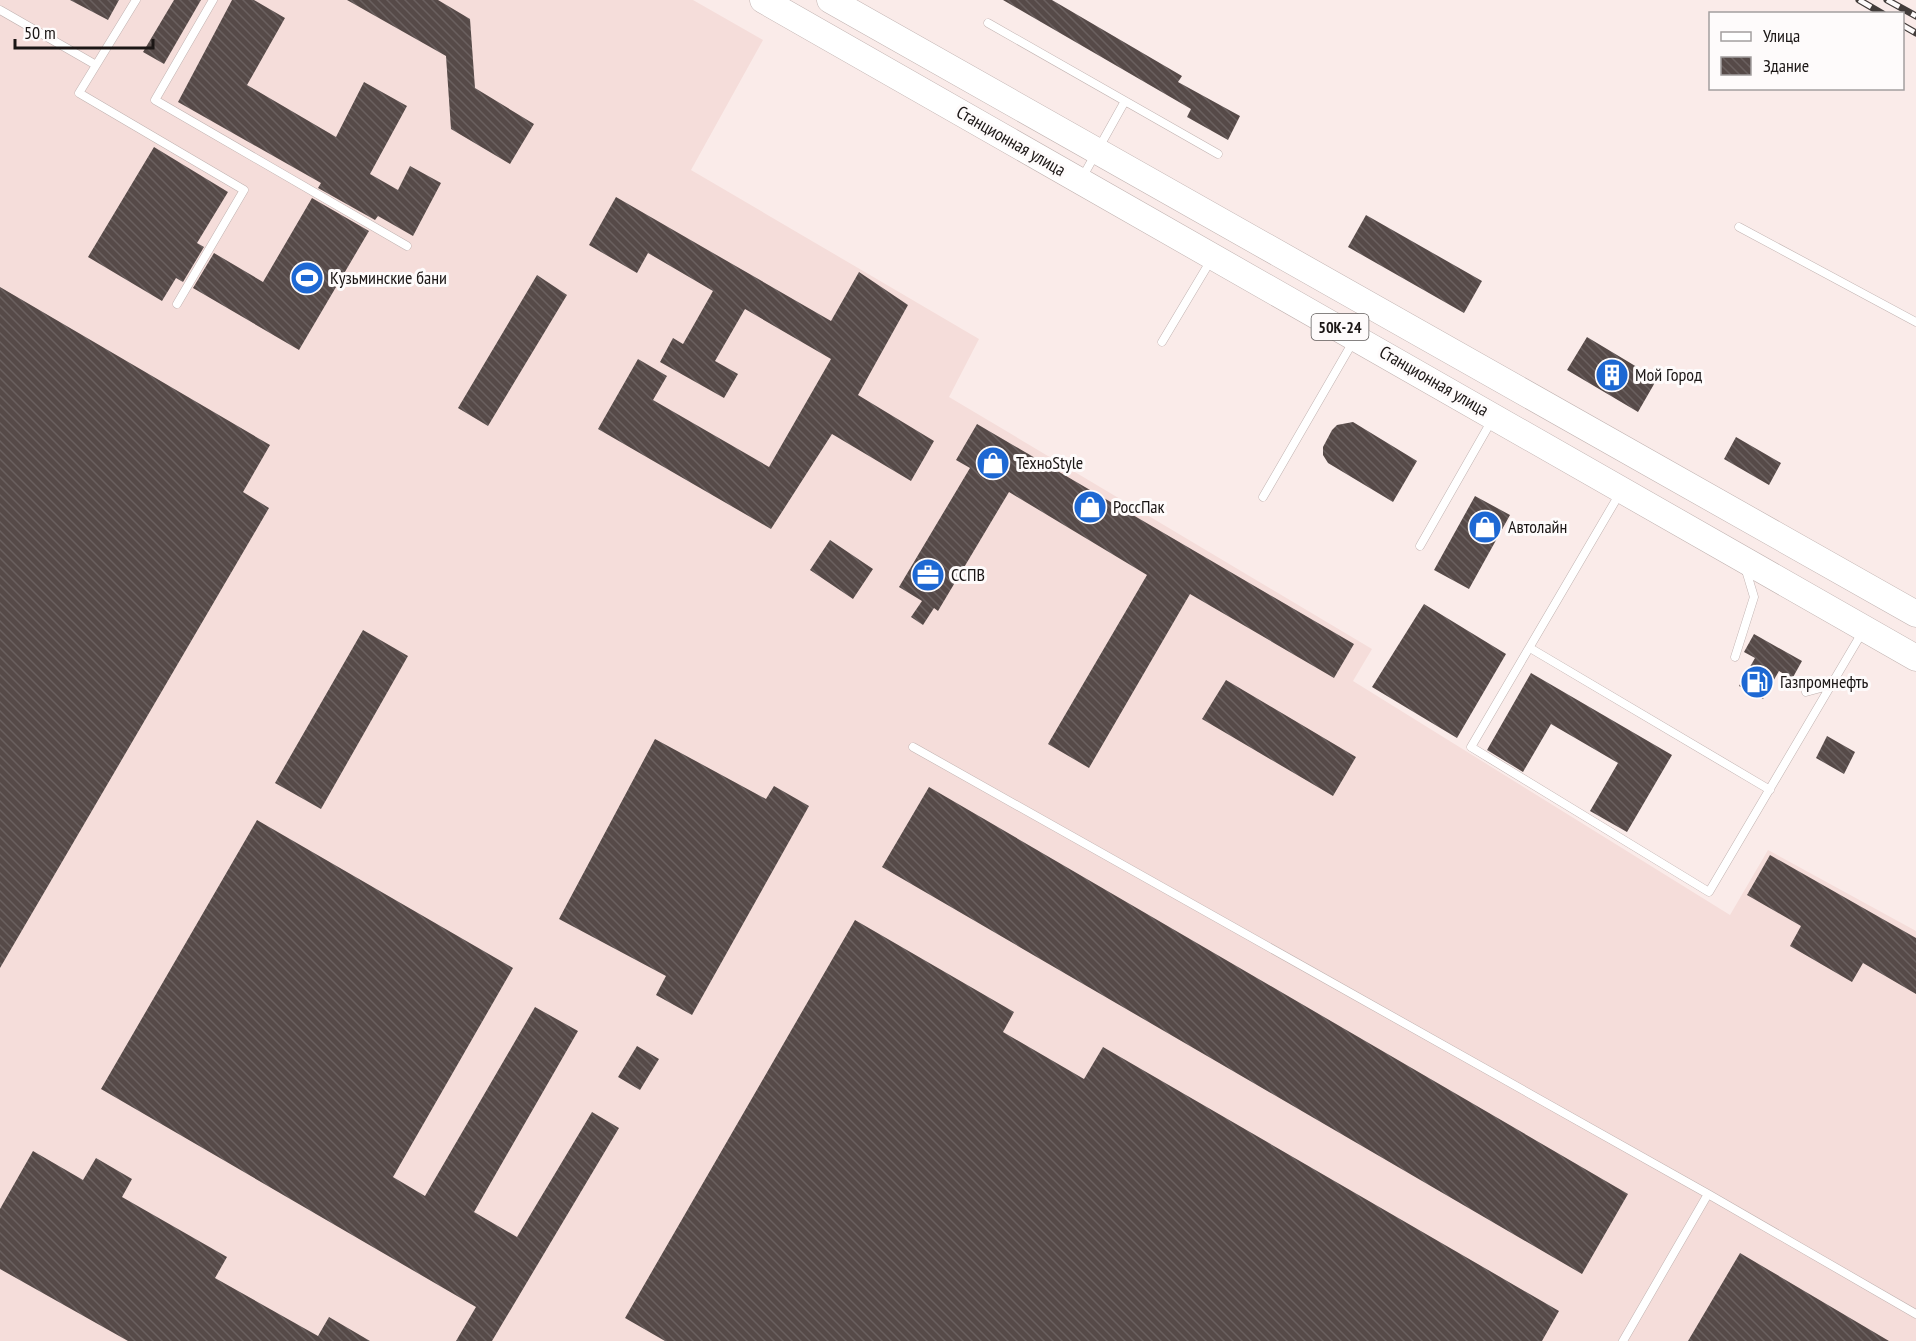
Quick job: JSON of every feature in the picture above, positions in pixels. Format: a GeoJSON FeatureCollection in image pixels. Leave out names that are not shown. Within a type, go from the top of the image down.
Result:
{"type":"FeatureCollection","features":[{"type":"Feature","properties":{"kind":"main road","name":"Станционная улица"},"geometry":{"type":"LineString","coordinates":[[763,0],[1356,336],[1916,658]]}},
{"type":"Feature","properties":{"kind":"main road","name":"Станционная улица"},"geometry":{"type":"LineString","coordinates":[[830,0],[1916,614]]}},
{"type":"Feature","properties":{"kind":"lane"},"geometry":{"type":"LineString","coordinates":[[136,0],[79,93],[244,190],[177,304]]}},
{"type":"Feature","properties":{"kind":"lane"},"geometry":{"type":"LineString","coordinates":[[213,0],[155,100],[407,246]]}},
{"type":"Feature","properties":{"kind":"lane"},"geometry":{"type":"LineString","coordinates":[[0,10],[96,65]]}},
{"type":"Feature","properties":{"kind":"lane"},"geometry":{"type":"LineString","coordinates":[[988,23],[1218,154]]}},
{"type":"Feature","properties":{"kind":"lane"},"geometry":{"type":"LineString","coordinates":[[1081,181],[1125,101]]}},
{"type":"Feature","properties":{"kind":"lane"},"geometry":{"type":"LineString","coordinates":[[1739,227],[1916,322]]}},
{"type":"Feature","properties":{"kind":"lane"},"geometry":{"type":"LineString","coordinates":[[1162,342],[1213,256]]}},
{"type":"Feature","properties":{"kind":"lane"},"geometry":{"type":"LineString","coordinates":[[1263,497],[1356,336]]}},
{"type":"Feature","properties":{"kind":"lane"},"geometry":{"type":"LineString","coordinates":[[1420,546],[1494,416]]}},
{"type":"Feature","properties":{"kind":"lane"},"geometry":{"type":"LineString","coordinates":[[1622,489],[1471,747],[1709,892],[1865,629]]}},
{"type":"Feature","properties":{"kind":"lane"},"geometry":{"type":"LineString","coordinates":[[1736,657],[1754,597],[1742,557]]}},
{"type":"Feature","properties":{"kind":"lane"},"geometry":{"type":"LineString","coordinates":[[1530,648],[1770,790]]}},
{"type":"Feature","properties":{"kind":"lane"},"geometry":{"type":"LineString","coordinates":[[1806,692],[1832,685]]}},
{"type":"Feature","properties":{"kind":"lane"},"geometry":{"type":"LineString","coordinates":[[914,747],[1708,1194],[1916,1314]]}},
{"type":"Feature","properties":{"kind":"lane"},"geometry":{"type":"LineString","coordinates":[[1623,1341],[1708,1194]]}},
{"type":"Feature","properties":{"kind":"shaded area"},"geometry":{"type":"Polygon","coordinates":[[[0,0],[693,0],[763,40],[691,170],[979,339],[949,397],[1372,649],[1353,681],[1730,915],[1768,850],[1916,931],[1916,1341],[0,1341],[0,0]]]}},
{"type":"Feature","properties":{"kind":"building"},"geometry":{"type":"Polygon","coordinates":[[[70,0],[119,0],[108,20],[70,0]]]}},
{"type":"Feature","properties":{"kind":"building"},"geometry":{"type":"Polygon","coordinates":[[[174,0],[201,0],[164,64],[143,52],[174,0]]]}},
{"type":"Feature","properties":{"kind":"building"},"geometry":{"type":"Polygon","coordinates":[[[232,0],[254,0],[285,18],[247,85],[336,137],[364,82],[407,106],[370,174],[398,190],[410,166],[441,183],[413,236],[378,216],[375,220],[318,188],[321,183],[178,102],[232,0]]]}},
{"type":"Feature","properties":{"kind":"building"},"geometry":{"type":"Polygon","coordinates":[[[347,0],[438,0],[470,19],[475,88],[534,124],[510,164],[451,129],[446,56],[347,0]]]}},
{"type":"Feature","properties":{"kind":"building"},"geometry":{"type":"Polygon","coordinates":[[[1003,0],[1052,0],[1182,76],[1178,82],[1240,116],[1228,140],[1187,117],[1191,109],[1003,0]]]}},
{"type":"Feature","properties":{"kind":"building"},"geometry":{"type":"Polygon","coordinates":[[[154,147],[228,192],[197,243],[204,247],[183,282],[176,278],[162,301],[88,257],[154,147]]]}},
{"type":"Feature","properties":{"kind":"building"},"geometry":{"type":"Polygon","coordinates":[[[616,197],[831,321],[859,272],[908,305],[858,395],[934,441],[911,481],[832,434],[771,529],[598,429],[638,359],[667,376],[653,400],[769,467],[831,359],[745,309],[715,361],[738,374],[724,398],[660,362],[673,338],[683,344],[713,291],[648,253],[637,273],[589,245],[616,197]]]}},
{"type":"Feature","properties":{"kind":"building"},"geometry":{"type":"Polygon","coordinates":[[[312,198],[369,231],[299,350],[193,288],[214,253],[263,282],[312,198]]]}},
{"type":"Feature","properties":{"kind":"building"},"geometry":{"type":"Polygon","coordinates":[[[1366,215],[1482,281],[1464,313],[1348,247],[1366,215]]]}},
{"type":"Feature","properties":{"kind":"building"},"geometry":{"type":"Polygon","coordinates":[[[537,275],[567,295],[488,426],[458,408],[537,275]]]}},
{"type":"Feature","properties":{"kind":"building"},"geometry":{"type":"Polygon","coordinates":[[[0,287],[270,445],[243,492],[269,508],[0,968],[0,287]]]}},
{"type":"Feature","properties":{"kind":"building","name":"Мой Город"},"geometry":{"type":"Polygon","coordinates":[[[1587,337],[1657,379],[1638,412],[1567,370],[1587,337]]]}},
{"type":"Feature","properties":{"kind":"building"},"geometry":{"type":"Polygon","coordinates":[[[1353,422],[1417,461],[1393,502],[1328,463],[1323,455],[1323,447],[1332,430],[1337,425],[1353,422]]]}},
{"type":"Feature","properties":{"kind":"building"},"geometry":{"type":"Polygon","coordinates":[[[977,424],[1354,644],[1334,678],[1190,594],[1089,768],[1048,744],[1147,575],[1009,492],[938,611],[934,608],[923,625],[911,617],[922,601],[899,587],[970,468],[956,460],[977,424]]]}},
{"type":"Feature","properties":{"kind":"building"},"geometry":{"type":"Polygon","coordinates":[[[1736,437],[1781,463],[1769,485],[1724,459],[1736,437]]]}},
{"type":"Feature","properties":{"kind":"building"},"geometry":{"type":"Polygon","coordinates":[[[1475,496],[1510,515],[1469,589],[1434,570],[1475,496]]]}},
{"type":"Feature","properties":{"kind":"building"},"geometry":{"type":"Polygon","coordinates":[[[830,540],[873,569],[853,599],[810,570],[830,540]]]}},
{"type":"Feature","properties":{"kind":"building"},"geometry":{"type":"Polygon","coordinates":[[[1424,604],[1506,654],[1457,738],[1372,687],[1424,604]]]}},
{"type":"Feature","properties":{"kind":"building"},"geometry":{"type":"Polygon","coordinates":[[[363,630],[408,656],[321,809],[275,783],[363,630]]]}},
{"type":"Feature","properties":{"kind":"building"},"geometry":{"type":"Polygon","coordinates":[[[1754,634],[1802,661],[1792,679],[1779,671],[1763,699],[1739,686],[1755,658],[1744,652],[1754,634]]]}},
{"type":"Feature","properties":{"kind":"building"},"geometry":{"type":"Polygon","coordinates":[[[1531,673],[1672,755],[1627,832],[1590,811],[1618,763],[1551,724],[1523,772],[1487,750],[1531,673]]]}},
{"type":"Feature","properties":{"kind":"building"},"geometry":{"type":"Polygon","coordinates":[[[1226,680],[1356,757],[1333,796],[1202,719],[1226,680]]]}},
{"type":"Feature","properties":{"kind":"building"},"geometry":{"type":"Polygon","coordinates":[[[1827,736],[1855,752],[1844,774],[1816,758],[1827,736]]]}},
{"type":"Feature","properties":{"kind":"building"},"geometry":{"type":"Polygon","coordinates":[[[655,739],[766,799],[774,786],[809,806],[692,1015],[656,995],[666,976],[559,919],[655,739]]]}},
{"type":"Feature","properties":{"kind":"building"},"geometry":{"type":"Polygon","coordinates":[[[929,787],[1628,1194],[1582,1274],[882,867],[929,787]]]}},
{"type":"Feature","properties":{"kind":"building"},"geometry":{"type":"Polygon","coordinates":[[[257,820],[513,968],[393,1177],[425,1196],[535,1007],[578,1031],[474,1212],[517,1237],[592,1112],[619,1128],[492,1341],[456,1341],[476,1307],[101,1089],[257,820]]]}},
{"type":"Feature","properties":{"kind":"building"},"geometry":{"type":"Polygon","coordinates":[[[1770,855],[1916,938],[1916,994],[1863,963],[1852,982],[1790,946],[1801,926],[1747,895],[1770,855]]]}},
{"type":"Feature","properties":{"kind":"building"},"geometry":{"type":"Polygon","coordinates":[[[855,920],[1014,1012],[1003,1032],[1084,1079],[1103,1047],[1559,1311],[1542,1341],[665,1341],[625,1318],[855,920]]]}},
{"type":"Feature","properties":{"kind":"building"},"geometry":{"type":"Polygon","coordinates":[[[637,1046],[659,1059],[640,1090],[618,1077],[637,1046]]]}},
{"type":"Feature","properties":{"kind":"building"},"geometry":{"type":"Polygon","coordinates":[[[33,1151],[83,1180],[96,1158],[132,1179],[122,1197],[227,1257],[215,1278],[318,1336],[329,1317],[370,1341],[128,1341],[0,1269],[0,1209],[33,1151]]]}},
{"type":"Feature","properties":{"kind":"building"},"geometry":{"type":"Polygon","coordinates":[[[1740,1253],[1889,1341],[1688,1341],[1740,1253]]]}},
{"type":"Feature","properties":{"kind":"railway"},"geometry":{"type":"LineString","coordinates":[[1859,0],[1880,12]]}},
{"type":"Feature","properties":{"kind":"railway"},"geometry":{"type":"LineString","coordinates":[[1887,0],[1916,16]]}},
{"type":"Feature","properties":{"kind":"railway"},"geometry":{"type":"LineString","coordinates":[[1904,26],[1916,33]]}},
{"type":"Feature","properties":{"kind":"place","name":"Кузьминские бани"},"geometry":{"type":"Point","coordinates":[307,278]}},
{"type":"Feature","properties":{"kind":"place","name":"Мой Город"},"geometry":{"type":"Point","coordinates":[1612,375]}},
{"type":"Feature","properties":{"kind":"place","name":"ТехноStyle"},"geometry":{"type":"Point","coordinates":[993,463]}},
{"type":"Feature","properties":{"kind":"place","name":"РоссПак"},"geometry":{"type":"Point","coordinates":[1090,507]}},
{"type":"Feature","properties":{"kind":"place","name":"Автолайн"},"geometry":{"type":"Point","coordinates":[1485,527]}},
{"type":"Feature","properties":{"kind":"place","name":"ССПВ"},"geometry":{"type":"Point","coordinates":[928,575]}},
{"type":"Feature","properties":{"kind":"place","name":"Газпромнефть"},"geometry":{"type":"Point","coordinates":[1757,682]}}]}
